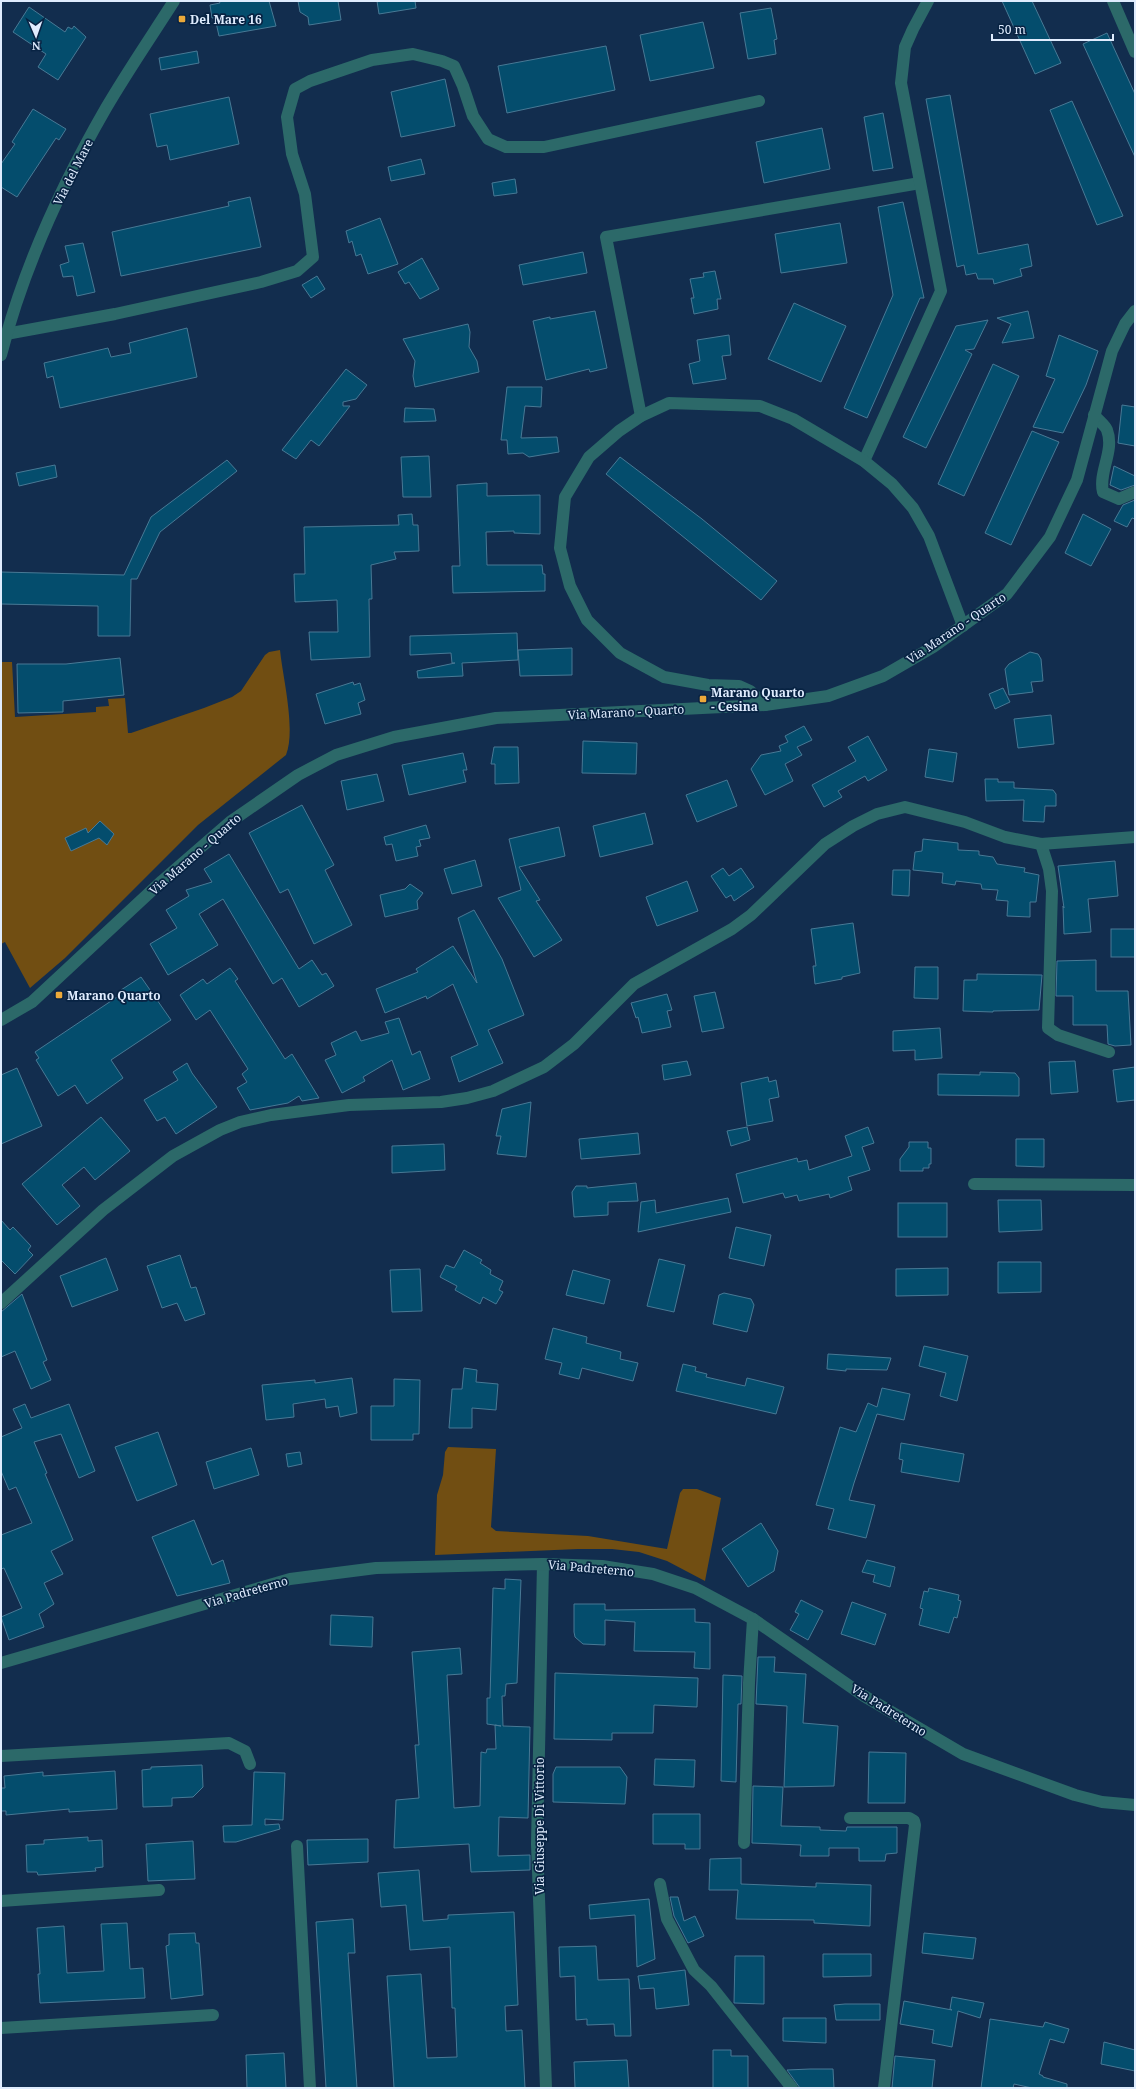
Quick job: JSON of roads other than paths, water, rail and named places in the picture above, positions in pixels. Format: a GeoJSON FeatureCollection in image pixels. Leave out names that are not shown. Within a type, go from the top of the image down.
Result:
{"type":"FeatureCollection","features":[{"type":"Feature","properties":{"kind":"street","name":"Via del Mare"},"geometry":{"type":"LineString","coordinates":[[1,355],[21,286],[58,201],[106,109],[174,1]]}},
{"type":"Feature","properties":{"kind":"street"},"geometry":{"type":"LineString","coordinates":[[864,461],[941,291],[901,83],[905,48],[928,1]]}},
{"type":"Feature","properties":{"kind":"street"},"geometry":{"type":"LineString","coordinates":[[1113,1],[1135,52]]}},
{"type":"Feature","properties":{"kind":"street"},"geometry":{"type":"LineString","coordinates":[[6,334],[115,314],[261,282],[297,271],[313,257],[305,194],[292,154],[287,117],[295,89],[310,81],[372,60],[414,54],[442,61],[454,66],[464,86],[473,116],[488,139],[506,147],[544,147],[759,100]]}},
{"type":"Feature","properties":{"kind":"street"},"geometry":{"type":"LineString","coordinates":[[641,416],[606,237],[920,183]]}},
{"type":"Feature","properties":{"kind":"street","name":"Via Marano - Quarto"},"geometry":{"type":"LineString","coordinates":[[1,1020],[32,1002],[162,881],[230,822],[298,775],[336,755],[394,738],[496,718],[765,705],[828,696],[883,676],[933,647],[1007,594],[1050,537],[1077,480],[1112,351],[1126,324],[1135,311]]}},
{"type":"Feature","properties":{"kind":"street"},"geometry":{"type":"LineString","coordinates":[[765,705],[750,691],[739,686],[708,685],[664,677],[620,653],[587,620],[570,586],[560,548],[565,497],[589,457],[619,431],[641,416],[669,403],[760,406],[793,419],[864,461],[892,484],[913,508],[929,536],[963,626]]}},
{"type":"Feature","properties":{"kind":"street"},"geometry":{"type":"LineString","coordinates":[[1094,415],[1107,430],[1109,449],[1101,482],[1103,492],[1119,499],[1135,492]]}},
{"type":"Feature","properties":{"kind":"street"},"geometry":{"type":"LineString","coordinates":[[1,1303],[103,1210],[173,1156],[220,1130],[240,1122],[271,1115],[349,1105],[441,1102],[467,1098],[493,1091],[544,1067],[574,1044],[634,984],[732,929],[751,915],[825,844],[853,826],[877,814],[905,807],[965,822],[1005,837],[1041,844],[1135,837]]}},
{"type":"Feature","properties":{"kind":"street"},"geometry":{"type":"LineString","coordinates":[[1041,844],[1049,869],[1052,891],[1048,1028],[1058,1035],[1109,1052]]}},
{"type":"Feature","properties":{"kind":"street"},"geometry":{"type":"LineString","coordinates":[[974,1184],[1135,1185]]}},
{"type":"Feature","properties":{"kind":"street","name":"Via Padreterno"},"geometry":{"type":"LineString","coordinates":[[1,1663],[290,1579],[376,1568],[542,1564],[602,1566],[653,1574],[694,1588],[753,1619],[864,1696],[963,1754],[1024,1778],[1075,1795],[1102,1802],[1135,1805]]}},
{"type":"Feature","properties":{"kind":"street","name":"Via Giuseppe Di Vittorio"},"geometry":{"type":"LineString","coordinates":[[542,1564],[537,1844],[546,2088]]}},
{"type":"Feature","properties":{"kind":"street"},"geometry":{"type":"LineString","coordinates":[[744,1843],[749,1683],[753,1619]]}},
{"type":"Feature","properties":{"kind":"street"},"geometry":{"type":"LineString","coordinates":[[1,1756],[229,1743],[245,1751],[250,1764]]}},
{"type":"Feature","properties":{"kind":"street"},"geometry":{"type":"LineString","coordinates":[[850,1818],[909,1818],[914,1821],[915,1825],[884,2088]]}},
{"type":"Feature","properties":{"kind":"street"},"geometry":{"type":"LineString","coordinates":[[297,1846],[310,2088]]}},
{"type":"Feature","properties":{"kind":"street"},"geometry":{"type":"LineString","coordinates":[[660,1884],[667,1919],[694,1970],[711,1986],[792,2088]]}},
{"type":"Feature","properties":{"kind":"street"},"geometry":{"type":"LineString","coordinates":[[1,1901],[159,1890]]}},
{"type":"Feature","properties":{"kind":"street"},"geometry":{"type":"LineString","coordinates":[[1,2028],[212,2015]]}},
{"type":"Feature","properties":{"kind":"place","name":"Del Mare 16"},"geometry":{"type":"Point","coordinates":[182,19]}},
{"type":"Feature","properties":{"kind":"place","name":"Marano Quarto - Cesina"},"geometry":{"type":"Point","coordinates":[703,699]}},
{"type":"Feature","properties":{"kind":"place","name":"Marano Quarto"},"geometry":{"type":"Point","coordinates":[59,995]}}]}
